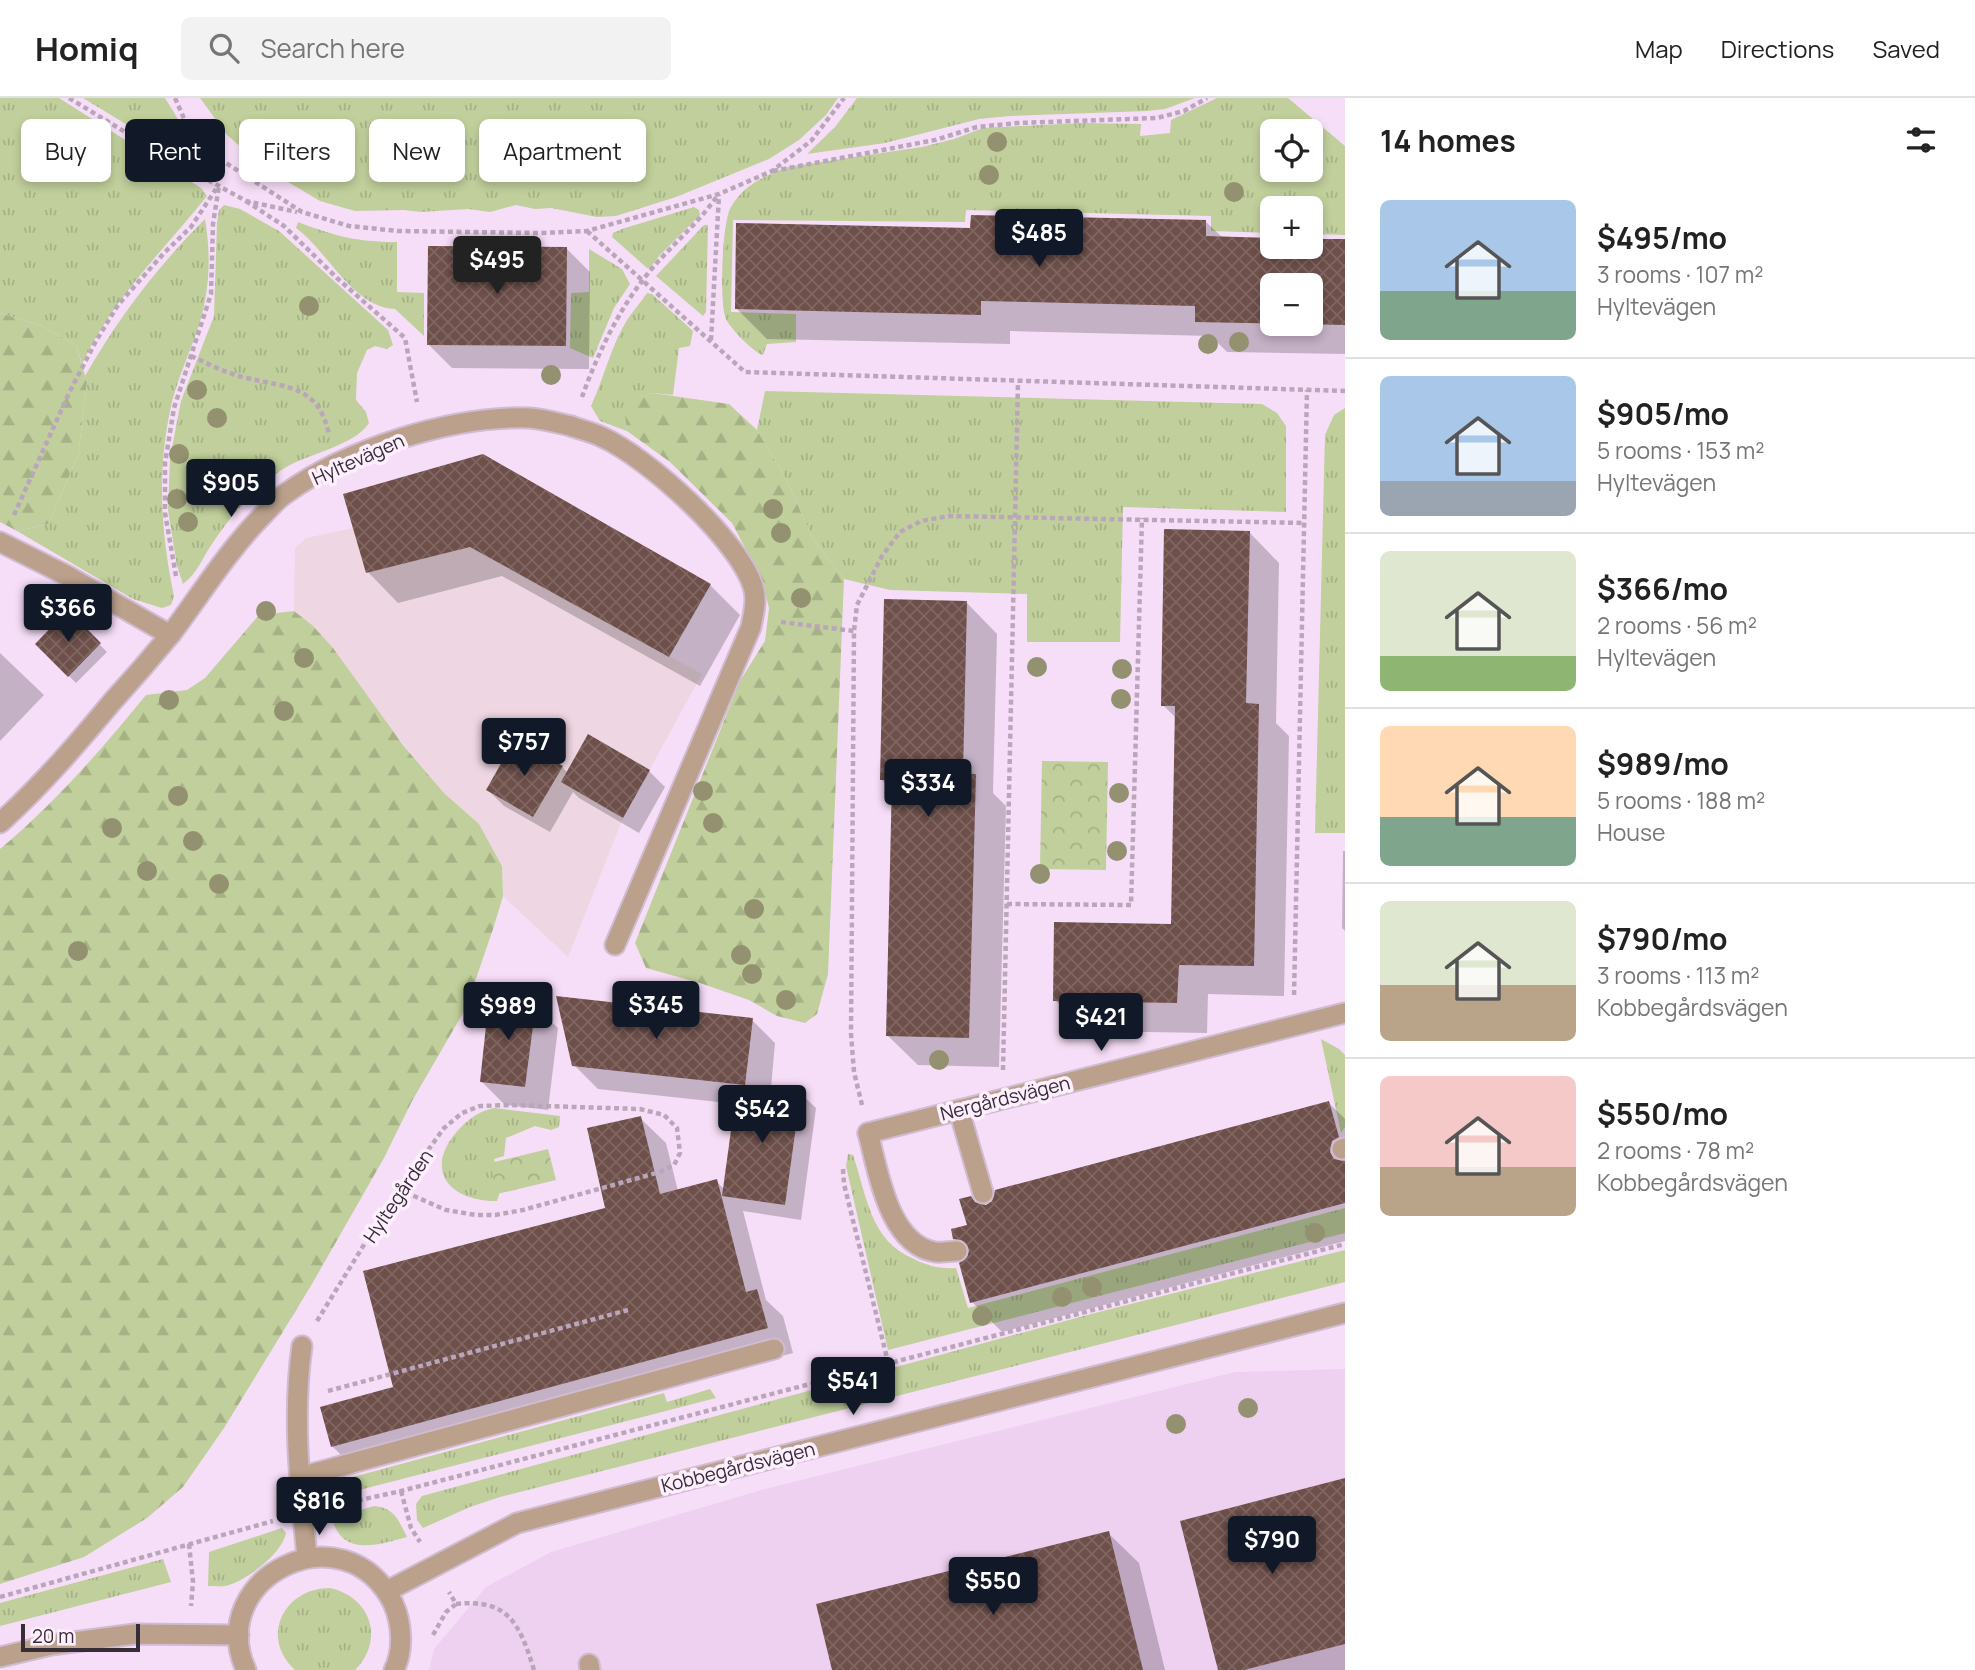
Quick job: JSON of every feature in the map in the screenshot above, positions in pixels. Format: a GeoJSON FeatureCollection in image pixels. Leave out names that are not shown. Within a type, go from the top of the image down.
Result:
{"type":"FeatureCollection","features":[{"type":"Feature","properties":{"kind":"street","name":"Hyltevägen"},"geometry":{"type":"LineString","coordinates":[[0,822],[20,805],[74,747],[170,635],[241,537],[284,495],[331,467],[361,454],[454,424],[496,418],[533,418],[571,426],[603,437],[632,455],[690,501],[726,540],[744,566],[753,589],[753,618]]}},
{"type":"Feature","properties":{"kind":"street"},"geometry":{"type":"LineString","coordinates":[[0,542],[66,575],[170,635]]}},
{"type":"Feature","properties":{"kind":"street"},"geometry":{"type":"LineString","coordinates":[[615,945],[753,618]]}},
{"type":"Feature","properties":{"kind":"street","name":"Nergårdsvägen"},"geometry":{"type":"LineString","coordinates":[[868,1133],[1345,1013]]}},
{"type":"Feature","properties":{"kind":"street"},"geometry":{"type":"LineString","coordinates":[[959,1110],[983,1193]]}},
{"type":"Feature","properties":{"kind":"street"},"geometry":{"type":"LineString","coordinates":[[868,1133],[885,1194],[902,1231],[908,1238],[934,1252],[957,1251]]}},
{"type":"Feature","properties":{"kind":"street","name":"Kobbegårdsvägen"},"geometry":{"type":"LineString","coordinates":[[387,1591],[517,1523],[1345,1313]]}},
{"type":"Feature","properties":{"kind":"street"},"geometry":{"type":"LineString","coordinates":[[302,1346],[297,1399],[307,1557]]}},
{"type":"Feature","properties":{"kind":"street"},"geometry":{"type":"LineString","coordinates":[[300,1478],[774,1349]]}},
{"type":"Feature","properties":{"kind":"street"},"geometry":{"type":"LineString","coordinates":[[246,1670],[239,1635],[243,1613],[253,1593],[267,1576],[286,1564],[307,1557],[330,1557],[351,1562],[371,1574],[387,1591],[398,1614],[401,1639],[394,1670]]}},
{"type":"Feature","properties":{"kind":"street"},"geometry":{"type":"LineString","coordinates":[[0,1657],[51,1645],[121,1635],[161,1632],[239,1635]]}},
{"type":"Feature","properties":{"kind":"path"},"geometry":{"type":"LineString","coordinates":[[69,98],[284,226],[337,278],[405,338],[422,433]]}},
{"type":"Feature","properties":{"kind":"path"},"geometry":{"type":"LineString","coordinates":[[174,98],[186,123],[215,156],[302,212]]}},
{"type":"Feature","properties":{"kind":"path"},"geometry":{"type":"LineString","coordinates":[[772,171],[811,141],[844,98]]}},
{"type":"Feature","properties":{"kind":"path"},"geometry":{"type":"LineString","coordinates":[[246,201],[302,212],[349,226],[398,231],[587,231],[719,194],[772,171],[935,140],[977,127],[1157,118],[1184,111],[1207,98]]}},
{"type":"Feature","properties":{"kind":"path"},"geometry":{"type":"LineString","coordinates":[[198,596],[179,588],[171,556],[165,513],[165,463],[172,422],[211,294],[213,224],[219,186]]}},
{"type":"Feature","properties":{"kind":"path"},"geometry":{"type":"LineString","coordinates":[[0,542],[69,393],[118,305],[156,261],[191,227],[219,186]]}},
{"type":"Feature","properties":{"kind":"path"},"geometry":{"type":"LineString","coordinates":[[571,426],[613,327],[642,280],[702,219],[719,194]]}},
{"type":"Feature","properties":{"kind":"path"},"geometry":{"type":"LineString","coordinates":[[711,341],[719,194]]}},
{"type":"Feature","properties":{"kind":"path"},"geometry":{"type":"LineString","coordinates":[[587,231],[745,372],[1345,391]]}},
{"type":"Feature","properties":{"kind":"path"},"geometry":{"type":"LineString","coordinates":[[191,356],[245,378],[288,386],[306,394],[318,404],[326,420],[331,467]]}},
{"type":"Feature","properties":{"kind":"path"},"geometry":{"type":"LineString","coordinates":[[1008,1097],[1003,1065],[1018,382]]}},
{"type":"Feature","properties":{"kind":"path"},"geometry":{"type":"LineString","coordinates":[[1293,1026],[1307,390]]}},
{"type":"Feature","properties":{"kind":"path"},"geometry":{"type":"LineString","coordinates":[[888,1362],[842,1160],[851,1140],[868,1133],[854,1072],[851,1034],[854,631],[857,605],[882,556],[900,532],[921,521],[949,516],[1015,515],[1304,523]]}},
{"type":"Feature","properties":{"kind":"path"},"geometry":{"type":"LineString","coordinates":[[1007,904],[1131,905],[1142,519]]}},
{"type":"Feature","properties":{"kind":"path"},"geometry":{"type":"LineString","coordinates":[[753,618],[854,631]]}},
{"type":"Feature","properties":{"kind":"path","name":"Hyltegården"},"geometry":{"type":"LineString","coordinates":[[302,1346],[400,1190],[444,1128],[462,1113],[480,1106],[511,1105],[640,1109],[664,1115],[677,1128],[680,1153],[674,1165],[660,1172],[523,1210],[476,1215],[446,1210],[400,1190]]}},
{"type":"Feature","properties":{"kind":"path"},"geometry":{"type":"LineString","coordinates":[[0,1597],[303,1512],[401,1491],[1345,1244]]}},
{"type":"Feature","properties":{"kind":"path"},"geometry":{"type":"LineString","coordinates":[[297,1399],[628,1310]]}},
{"type":"Feature","properties":{"kind":"path"},"geometry":{"type":"LineString","coordinates":[[456,1604],[484,1603],[502,1611],[518,1630],[534,1670]]}},
{"type":"Feature","properties":{"kind":"shaded area"},"geometry":{"type":"Polygon","coordinates":[[[353,528],[366,573],[470,547],[702,674],[623,818],[568,957],[503,896],[502,866],[479,824],[444,793],[294,611],[295,548],[306,538],[353,528]]]}},
{"type":"Feature","properties":{"kind":"shaded area"},"geometry":{"type":"Polygon","coordinates":[[[1345,1369],[1345,1670],[429,1670],[434,1649],[486,1587],[551,1552],[765,1489],[1235,1372],[1345,1369]]]}},
{"type":"Feature","properties":{"kind":"green space"},"geometry":{"type":"Polygon","coordinates":[[[0,98],[59,98],[92,119],[21,119],[21,182],[111,182],[111,131],[125,140],[125,182],[192,182],[207,196],[123,297],[94,340],[82,364],[76,345],[42,326],[0,313],[0,98]]]}},
{"type":"Feature","properties":{"kind":"green space"},"geometry":{"type":"Polygon","coordinates":[[[83,98],[165,98],[178,119],[125,119],[125,124],[83,98]]]}},
{"type":"Feature","properties":{"kind":"green space"},"geometry":{"type":"Polygon","coordinates":[[[200,98],[838,98],[826,115],[799,140],[769,159],[676,197],[616,216],[597,217],[551,208],[535,209],[516,205],[490,212],[468,209],[421,212],[355,211],[320,201],[288,182],[355,182],[355,119],[239,119],[239,145],[225,132],[225,119],[215,119],[200,98]]]}},
{"type":"Feature","properties":{"kind":"green space"},"geometry":{"type":"Polygon","coordinates":[[[857,98],[1195,98],[1165,109],[1147,111],[979,119],[885,143],[807,154],[835,127],[857,98]]]}},
{"type":"Feature","properties":{"kind":"green space"},"geometry":{"type":"Polygon","coordinates":[[[1217,98],[1288,98],[1313,119],[1260,119],[1260,182],[1323,182],[1323,127],[1345,146],[1345,235],[1323,234],[1323,196],[1260,196],[1260,233],[1211,231],[1211,216],[966,210],[965,222],[733,220],[731,312],[796,314],[796,342],[767,344],[763,355],[743,340],[726,319],[722,281],[725,228],[731,207],[755,182],[787,167],[922,147],[983,128],[1082,123],[1141,124],[1140,136],[1170,133],[1171,120],[1217,98]]]}},
{"type":"Feature","properties":{"kind":"green space"},"geometry":{"type":"Polygon","coordinates":[[[224,205],[240,209],[279,231],[388,330],[393,345],[387,349],[375,346],[367,350],[357,373],[356,400],[366,412],[369,423],[362,431],[340,444],[290,465],[261,486],[228,521],[196,570],[183,584],[177,566],[168,510],[170,458],[181,401],[214,316],[217,223],[219,210],[224,205]]]}},
{"type":"Feature","properties":{"kind":"green space"},"geometry":{"type":"Polygon","coordinates":[[[694,207],[699,210],[700,215],[650,268],[612,237],[613,233],[622,229],[694,207]]]}},
{"type":"Feature","properties":{"kind":"green space"},"geometry":{"type":"Polygon","coordinates":[[[205,219],[209,259],[205,299],[199,325],[173,400],[163,458],[162,504],[174,596],[171,605],[162,608],[133,599],[17,531],[48,524],[78,456],[87,382],[85,376],[140,293],[205,219]]]}},
{"type":"Feature","properties":{"kind":"green space"},"geometry":{"type":"Polygon","coordinates":[[[298,222],[346,237],[397,242],[397,292],[424,293],[424,336],[395,309],[380,306],[353,289],[296,228],[298,222]]]}},
{"type":"Feature","properties":{"kind":"green space"},"geometry":{"type":"Polygon","coordinates":[[[704,225],[708,225],[706,312],[703,316],[656,276],[704,225]]]}},
{"type":"Feature","properties":{"kind":"green space"},"geometry":{"type":"Polygon","coordinates":[[[589,249],[622,269],[630,284],[614,308],[593,358],[570,348],[571,293],[589,292],[589,249]]]}},
{"type":"Feature","properties":{"kind":"green space"},"geometry":{"type":"Polygon","coordinates":[[[647,293],[652,294],[693,331],[690,346],[679,348],[673,395],[652,393],[625,406],[627,431],[600,421],[591,406],[621,330],[647,293]]]}},
{"type":"Feature","properties":{"kind":"green space"},"geometry":{"type":"Polygon","coordinates":[[[0,313],[42,326],[76,345],[87,382],[78,456],[48,524],[17,531],[0,522],[0,313]]]}},
{"type":"Feature","properties":{"kind":"green space"},"geometry":{"type":"Polygon","coordinates":[[[765,391],[1262,404],[1277,413],[1286,426],[1286,512],[1123,507],[1120,642],[1027,642],[1027,594],[890,590],[844,579],[813,539],[787,481],[757,430],[765,391]]]}},
{"type":"Feature","properties":{"kind":"green space"},"geometry":{"type":"Polygon","coordinates":[[[652,393],[729,404],[757,430],[787,481],[813,539],[844,579],[828,974],[817,1014],[805,1023],[777,1016],[749,1000],[700,983],[646,968],[635,943],[740,681],[765,641],[769,608],[762,580],[732,523],[670,462],[627,431],[624,406],[652,393]]]}},
{"type":"Feature","properties":{"kind":"green space"},"geometry":{"type":"Polygon","coordinates":[[[1345,408],[1345,833],[1315,833],[1325,435],[1334,415],[1345,408]]]}},
{"type":"Feature","properties":{"kind":"green space"},"geometry":{"type":"Polygon","coordinates":[[[294,611],[312,625],[333,648],[403,745],[444,793],[479,824],[502,866],[503,896],[494,926],[466,1008],[412,1101],[384,1158],[312,1284],[224,1428],[183,1487],[147,1518],[84,1557],[0,1584],[0,849],[77,775],[146,695],[187,690],[205,678],[259,615],[294,611]]]}},
{"type":"Feature","properties":{"kind":"green space"},"geometry":{"type":"Polygon","coordinates":[[[1042,761],[1108,762],[1106,870],[1040,869],[1042,761]]]}},
{"type":"Feature","properties":{"kind":"green space"},"geometry":{"type":"Polygon","coordinates":[[[1321,1039],[1345,1055],[1345,1127],[1341,1133],[1321,1039]]]}},
{"type":"Feature","properties":{"kind":"green space"},"geometry":{"type":"Polygon","coordinates":[[[494,1108],[560,1116],[559,1127],[551,1130],[535,1126],[506,1138],[504,1156],[494,1159],[501,1188],[497,1201],[464,1195],[453,1188],[445,1178],[442,1167],[443,1155],[462,1126],[477,1114],[494,1108]]]}},
{"type":"Feature","properties":{"kind":"green space"},"geometry":{"type":"Polygon","coordinates":[[[548,1149],[556,1180],[497,1194],[490,1163],[548,1149]]]}},
{"type":"Feature","properties":{"kind":"green space"},"geometry":{"type":"Polygon","coordinates":[[[848,1154],[853,1155],[872,1216],[888,1241],[899,1251],[924,1263],[956,1268],[968,1308],[1345,1208],[1345,1233],[888,1350],[846,1166],[848,1154]]]}},
{"type":"Feature","properties":{"kind":"green space"},"geometry":{"type":"Polygon","coordinates":[[[1345,1250],[1345,1282],[500,1497],[423,1528],[417,1520],[416,1504],[422,1496],[1091,1314],[1345,1250]]]}},
{"type":"Feature","properties":{"kind":"green space"},"geometry":{"type":"Polygon","coordinates":[[[710,1389],[716,1398],[336,1496],[326,1492],[326,1483],[337,1477],[342,1480],[664,1393],[667,1402],[710,1389]]]}},
{"type":"Feature","properties":{"kind":"green space"},"geometry":{"type":"Polygon","coordinates":[[[374,1506],[391,1512],[407,1537],[363,1545],[353,1544],[337,1531],[332,1519],[374,1506]]]}},
{"type":"Feature","properties":{"kind":"green space"},"geometry":{"type":"Polygon","coordinates":[[[282,1528],[286,1533],[283,1541],[262,1566],[233,1583],[208,1586],[209,1552],[282,1528]]]}},
{"type":"Feature","properties":{"kind":"green space"},"geometry":{"type":"Polygon","coordinates":[[[163,1559],[171,1582],[0,1626],[0,1603],[163,1559]]]}},
{"type":"Feature","properties":{"kind":"green space"},"geometry":{"type":"Polygon","coordinates":[[[330,1588],[355,1600],[364,1610],[371,1633],[370,1646],[355,1670],[295,1670],[284,1657],[279,1643],[278,1630],[282,1617],[289,1605],[300,1596],[314,1590],[330,1588]]]}},
{"type":"Feature","properties":{"kind":"building"},"geometry":{"type":"Polygon","coordinates":[[[971,215],[1206,220],[1206,236],[1260,238],[1260,259],[1323,259],[1323,239],[1345,239],[1345,325],[1323,325],[1323,273],[1260,273],[1260,324],[1195,322],[1195,306],[981,301],[981,315],[735,309],[736,223],[970,228],[971,215]]]}},
{"type":"Feature","properties":{"kind":"building"},"geometry":{"type":"Polygon","coordinates":[[[428,246],[567,247],[566,346],[427,345],[428,246]]]}},
{"type":"Feature","properties":{"kind":"building"},"geometry":{"type":"Polygon","coordinates":[[[483,454],[711,584],[669,657],[470,547],[366,573],[343,494],[483,454]]]}},
{"type":"Feature","properties":{"kind":"building"},"geometry":{"type":"Polygon","coordinates":[[[1164,529],[1250,531],[1246,703],[1259,704],[1254,966],[1179,965],[1177,1003],[1053,1001],[1054,922],[1171,924],[1175,706],[1161,706],[1164,529]]]}},
{"type":"Feature","properties":{"kind":"building"},"geometry":{"type":"Polygon","coordinates":[[[884,599],[967,601],[963,774],[976,774],[969,1038],[886,1036],[892,780],[880,780],[884,599]]]}},
{"type":"Feature","properties":{"kind":"building"},"geometry":{"type":"Polygon","coordinates":[[[68,610],[101,643],[68,677],[35,644],[68,610]]]}},
{"type":"Feature","properties":{"kind":"building"},"geometry":{"type":"Polygon","coordinates":[[[588,734],[650,770],[623,818],[561,782],[588,734]]]}},
{"type":"Feature","properties":{"kind":"building"},"geometry":{"type":"Polygon","coordinates":[[[515,739],[563,766],[533,817],[486,790],[515,739]]]}},
{"type":"Feature","properties":{"kind":"building"},"geometry":{"type":"Polygon","coordinates":[[[556,996],[753,1018],[745,1085],[572,1066],[556,996]]]}},
{"type":"Feature","properties":{"kind":"building"},"geometry":{"type":"Polygon","coordinates":[[[489,998],[536,1003],[525,1087],[480,1082],[489,998]]]}},
{"type":"Feature","properties":{"kind":"building"},"geometry":{"type":"Polygon","coordinates":[[[770,1086],[801,1091],[785,1205],[722,1196],[736,1094],[770,1086]]]}},
{"type":"Feature","properties":{"kind":"building"},"geometry":{"type":"Polygon","coordinates":[[[1329,1101],[1339,1137],[1332,1141],[1330,1152],[1334,1159],[1345,1161],[1345,1203],[970,1303],[959,1263],[967,1257],[969,1250],[963,1241],[953,1239],[951,1229],[967,1225],[959,1199],[971,1196],[975,1202],[986,1205],[992,1201],[995,1190],[1329,1101]]]}},
{"type":"Feature","properties":{"kind":"building"},"geometry":{"type":"Polygon","coordinates":[[[641,1116],[660,1194],[717,1179],[746,1292],[757,1289],[768,1328],[331,1447],[320,1407],[393,1387],[363,1271],[605,1208],[587,1128],[641,1116]]]}},
{"type":"Feature","properties":{"kind":"building"},"geometry":{"type":"Polygon","coordinates":[[[1345,1478],[1345,1644],[1244,1670],[1218,1670],[1180,1521],[1345,1478]]]}},
{"type":"Feature","properties":{"kind":"building"},"geometry":{"type":"Polygon","coordinates":[[[1109,1531],[1143,1670],[832,1670],[816,1604],[1109,1531]]]}}]}
